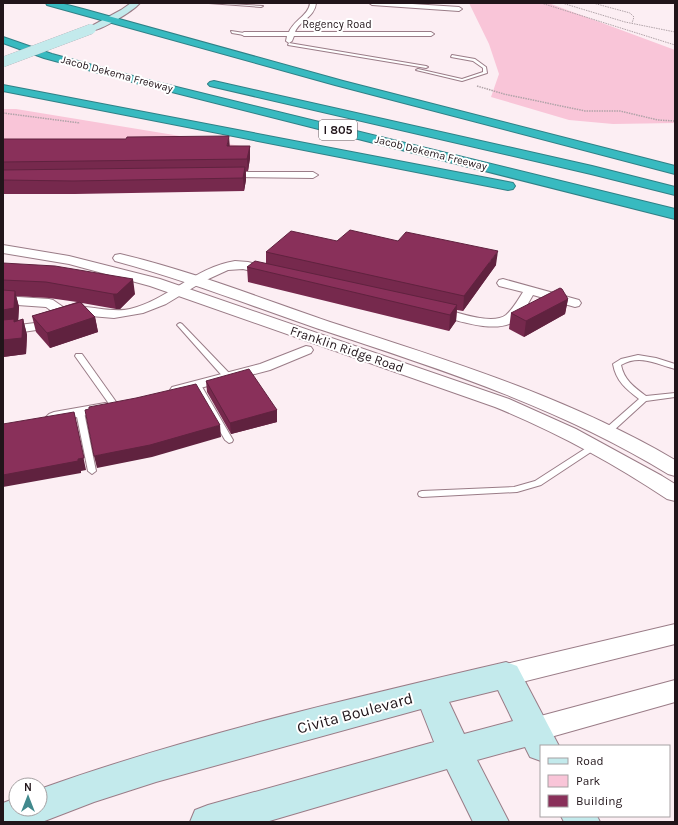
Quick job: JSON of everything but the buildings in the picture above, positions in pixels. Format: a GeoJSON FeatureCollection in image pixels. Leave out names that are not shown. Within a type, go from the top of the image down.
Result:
{"type":"FeatureCollection","features":[{"type":"Feature","properties":{"kind":"highway"},"geometry":{"type":"LineString","coordinates":[[50,3],[112,18],[291,70],[538,133],[675,170]]}},
{"type":"Feature","properties":{"kind":"highway","name":"Jacob Dekema Freeway"},"geometry":{"type":"LineString","coordinates":[[25,35],[69,48]]}},
{"type":"Feature","properties":{"kind":"highway","name":"Jacob Dekema Freeway"},"geometry":{"type":"LineString","coordinates":[[3,40],[48,56],[140,81],[675,214]]}},
{"type":"Feature","properties":{"kind":"highway","name":"Jacob Dekema Freeway"},"geometry":{"type":"LineString","coordinates":[[203,82],[584,168],[675,191]]}},
{"type":"Feature","properties":{"kind":"highway"},"geometry":{"type":"LineString","coordinates":[[3,88],[552,195],[675,223]]}},
{"type":"Feature","properties":{"kind":"main road"},"geometry":{"type":"LineString","coordinates":[[3,62],[91,29],[136,3]]}},
{"type":"Feature","properties":{"kind":"main road"},"geometry":{"type":"LineString","coordinates":[[208,822],[455,750],[537,738],[506,675]]}},
{"type":"Feature","properties":{"kind":"main road","name":"Civita Boulevard"},"geometry":{"type":"LineString","coordinates":[[48,803],[156,766],[378,706],[506,675]]}},
{"type":"Feature","properties":{"kind":"main road"},"geometry":{"type":"LineString","coordinates":[[430,694],[455,750],[491,822]]}},
{"type":"Feature","properties":{"kind":"street"},"geometry":{"type":"LineString","coordinates":[[289,44],[291,34],[296,24],[310,12],[314,7],[313,3]]}},
{"type":"Feature","properties":{"kind":"street"},"geometry":{"type":"LineString","coordinates":[[372,3],[459,9]]}},
{"type":"Feature","properties":{"kind":"street"},"geometry":{"type":"LineString","coordinates":[[390,12],[398,5]]}},
{"type":"Feature","properties":{"kind":"street","name":"Regency Road"},"geometry":{"type":"LineString","coordinates":[[244,34],[431,34]]}},
{"type":"Feature","properties":{"kind":"street"},"geometry":{"type":"LineString","coordinates":[[213,175],[313,175]]}},
{"type":"Feature","properties":{"kind":"street","name":"Franklin Ridge Road"},"geometry":{"type":"LineString","coordinates":[[3,238],[93,252],[153,267],[196,280],[255,302],[397,349],[544,402],[609,430],[675,469]]}},
{"type":"Feature","properties":{"kind":"street","name":"Franklin Ridge Road"},"geometry":{"type":"LineString","coordinates":[[3,248],[57,257],[131,274],[180,290],[312,344],[536,417],[617,458],[675,494]]}},
{"type":"Feature","properties":{"kind":"street"},"geometry":{"type":"LineString","coordinates":[[3,331],[38,326],[62,312],[85,311],[116,315],[126,314],[165,300],[196,280],[224,266],[235,265],[278,274]]}},
{"type":"Feature","properties":{"kind":"street"},"geometry":{"type":"LineString","coordinates":[[131,274],[141,274],[174,284],[183,285],[196,280]]}},
{"type":"Feature","properties":{"kind":"street"},"geometry":{"type":"LineString","coordinates":[[503,283],[575,303]]}},
{"type":"Feature","properties":{"kind":"street"},"geometry":{"type":"LineString","coordinates":[[180,290],[196,287],[232,299],[255,302]]}},
{"type":"Feature","properties":{"kind":"street"},"geometry":{"type":"LineString","coordinates":[[423,308],[490,323],[501,323],[509,318],[530,291]]}},
{"type":"Feature","properties":{"kind":"street"},"geometry":{"type":"LineString","coordinates":[[3,300],[49,303],[62,312]]}},
{"type":"Feature","properties":{"kind":"street"},"geometry":{"type":"LineString","coordinates":[[167,392],[265,367],[325,336],[338,337],[383,350],[397,349]]}},
{"type":"Feature","properties":{"kind":"street"},"geometry":{"type":"LineString","coordinates":[[42,419],[130,402]]}},
{"type":"Feature","properties":{"kind":"street"},"geometry":{"type":"LineString","coordinates":[[536,417],[546,418],[585,434],[599,435],[609,430]]}},
{"type":"Feature","properties":{"kind":"street"},"geometry":{"type":"LineString","coordinates":[[594,446],[605,443],[618,445],[662,470],[675,475]]}},
{"type":"Feature","properties":{"kind":"street","name":"Civita Boulevard"},"geometry":{"type":"LineString","coordinates":[[506,675],[675,634]]}},
{"type":"Feature","properties":{"kind":"street"},"geometry":{"type":"LineString","coordinates":[[537,738],[675,691]]}},
{"type":"Feature","properties":{"kind":"lane"},"geometry":{"type":"LineString","coordinates":[[212,3],[261,6]]}},
{"type":"Feature","properties":{"kind":"lane"},"geometry":{"type":"LineString","coordinates":[[232,32],[244,34]]}},
{"type":"Feature","properties":{"kind":"lane"},"geometry":{"type":"LineString","coordinates":[[289,44],[426,67]]}},
{"type":"Feature","properties":{"kind":"lane"},"geometry":{"type":"LineString","coordinates":[[421,66],[417,70],[462,80],[485,73],[485,68],[474,60],[452,56]]}},
{"type":"Feature","properties":{"kind":"lane"},"geometry":{"type":"LineString","coordinates":[[180,325],[228,377]]}},
{"type":"Feature","properties":{"kind":"lane"},"geometry":{"type":"LineString","coordinates":[[79,356],[115,406]]}},
{"type":"Feature","properties":{"kind":"lane"},"geometry":{"type":"LineString","coordinates":[[644,399],[622,382],[618,374],[617,364],[624,359],[646,358],[675,367]]}},
{"type":"Feature","properties":{"kind":"lane"},"geometry":{"type":"LineString","coordinates":[[197,385],[229,440]]}},
{"type":"Feature","properties":{"kind":"lane"},"geometry":{"type":"LineString","coordinates":[[609,430],[644,399],[675,395]]}},
{"type":"Feature","properties":{"kind":"lane"},"geometry":{"type":"LineString","coordinates":[[80,412],[92,471]]}},
{"type":"Feature","properties":{"kind":"lane"},"geometry":{"type":"LineString","coordinates":[[422,494],[520,489],[538,483],[594,446]]}},
{"type":"Feature","properties":{"kind":"path"},"geometry":{"type":"LineString","coordinates":[[541,3],[596,19],[613,26],[642,33],[675,45]]}},
{"type":"Feature","properties":{"kind":"path"},"geometry":{"type":"LineString","coordinates":[[562,3],[632,23],[675,32]]}},
{"type":"Feature","properties":{"kind":"path"},"geometry":{"type":"LineString","coordinates":[[593,3],[630,13],[634,17],[632,23]]}},
{"type":"Feature","properties":{"kind":"path"},"geometry":{"type":"LineString","coordinates":[[462,80],[483,88],[563,107],[585,111],[620,111],[658,120],[675,121]]}},
{"type":"Feature","properties":{"kind":"path"},"geometry":{"type":"LineString","coordinates":[[3,113],[80,123]]}},
{"type":"Feature","properties":{"kind":"green space"},"geometry":{"type":"Polygon","coordinates":[[[469,3],[551,4],[675,50],[675,123],[613,124],[569,120],[491,97],[499,74],[489,44],[469,3]]]}},
{"type":"Feature","properties":{"kind":"green space"},"geometry":{"type":"Polygon","coordinates":[[[3,109],[16,109],[241,146],[3,147],[3,109]]]}}]}
